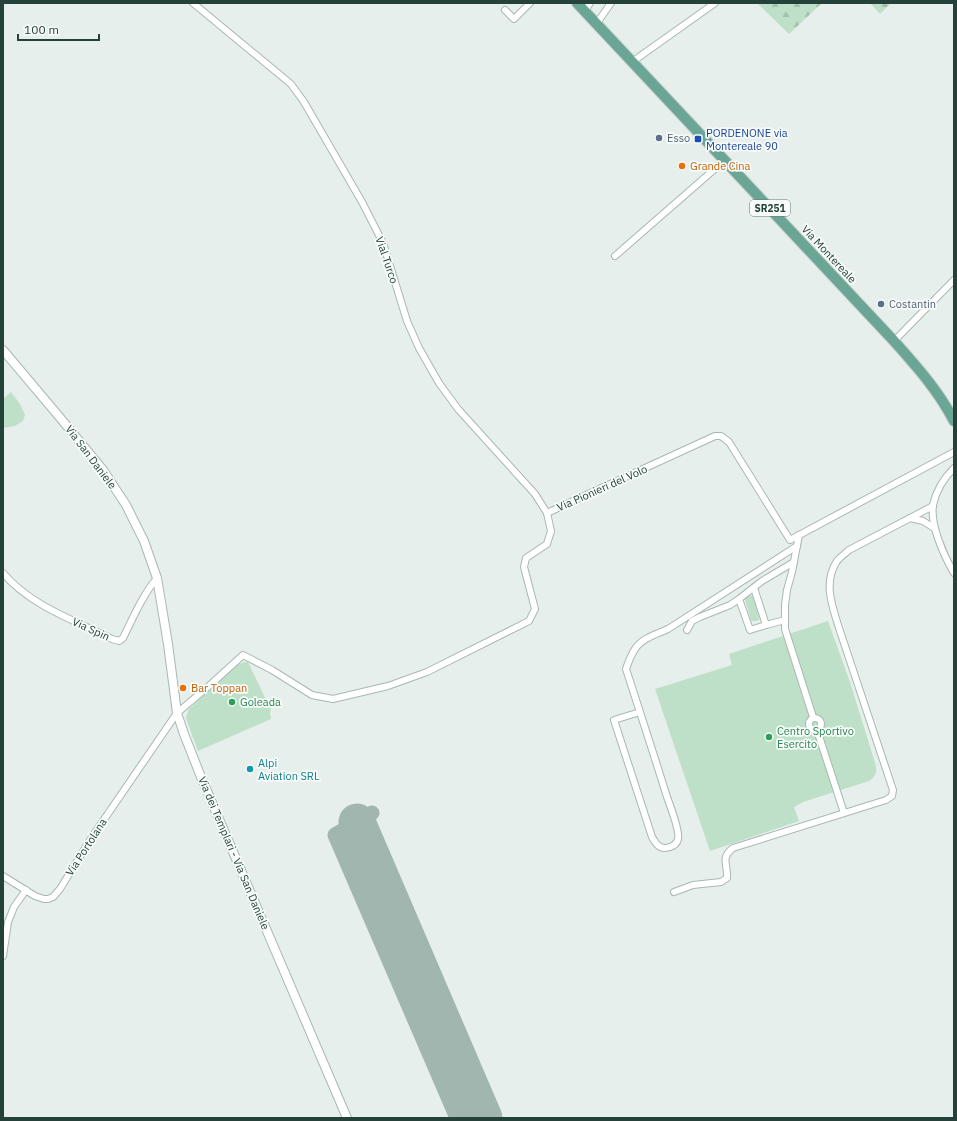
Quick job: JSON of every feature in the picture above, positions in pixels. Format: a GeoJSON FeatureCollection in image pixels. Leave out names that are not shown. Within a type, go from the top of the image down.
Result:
{"type":"FeatureCollection","features":[{"type":"Feature","properties":{"kind":"main road","name":"Via Montereale"},"geometry":{"type":"LineString","coordinates":[[577,3],[588,7],[597,23],[632,62],[894,341],[934,387],[954,421]]}},
{"type":"Feature","properties":{"kind":"street","name":"Vial Turco"},"geometry":{"type":"LineString","coordinates":[[193,3],[286,79],[304,102],[358,195],[383,243],[407,321],[419,348],[439,383],[458,409],[535,494],[547,513]]}},
{"type":"Feature","properties":{"kind":"street"},"geometry":{"type":"LineString","coordinates":[[505,10],[514,19],[530,3]]}},
{"type":"Feature","properties":{"kind":"street"},"geometry":{"type":"LineString","coordinates":[[597,23],[611,3]]}},
{"type":"Feature","properties":{"kind":"street"},"geometry":{"type":"LineString","coordinates":[[632,62],[716,3]]}},
{"type":"Feature","properties":{"kind":"street"},"geometry":{"type":"LineString","coordinates":[[615,256],[724,160]]}},
{"type":"Feature","properties":{"kind":"street"},"geometry":{"type":"LineString","coordinates":[[894,341],[954,280]]}},
{"type":"Feature","properties":{"kind":"street","name":"Via San Daniele"},"geometry":{"type":"LineString","coordinates":[[3,350],[58,414],[103,470],[126,505],[144,541],[157,578]]}},
{"type":"Feature","properties":{"kind":"street","name":"Via Pionieri del Volo"},"geometry":{"type":"LineString","coordinates":[[177,713],[243,655],[272,670],[312,695],[332,698],[388,686],[427,672],[529,622],[535,609],[524,567],[526,558],[547,544],[551,531],[547,513],[715,436],[721,436],[729,442],[790,540],[799,535]]}},
{"type":"Feature","properties":{"kind":"street"},"geometry":{"type":"LineString","coordinates":[[813,717],[789,642],[785,620],[787,590],[799,535],[954,452]]}},
{"type":"Feature","properties":{"kind":"street"},"geometry":{"type":"LineString","coordinates":[[954,468],[943,481],[933,506],[934,528],[954,573]]}},
{"type":"Feature","properties":{"kind":"street"},"geometry":{"type":"LineString","coordinates":[[674,892],[693,885],[721,882],[727,878],[725,861],[727,853],[732,848],[886,800],[892,796],[893,790],[831,602],[829,584],[832,571],[838,560],[849,550],[933,506]]}},
{"type":"Feature","properties":{"kind":"street"},"geometry":{"type":"LineString","coordinates":[[910,518],[923,521],[934,528]]}},
{"type":"Feature","properties":{"kind":"street"},"geometry":{"type":"LineString","coordinates":[[640,712],[614,720],[652,837],[656,844],[662,848],[668,848],[674,846],[679,834],[640,712],[626,669],[636,648],[646,639],[668,629],[797,546]]}},
{"type":"Feature","properties":{"kind":"street"},"geometry":{"type":"LineString","coordinates":[[687,630],[692,621],[700,616],[730,605],[762,581],[794,562]]}},
{"type":"Feature","properties":{"kind":"street","name":"Via Spin"},"geometry":{"type":"LineString","coordinates":[[3,573],[17,588],[51,610],[119,641],[123,638],[149,587],[157,578]]}},
{"type":"Feature","properties":{"kind":"street","name":"Via dei Templari - Via San Daniele"},"geometry":{"type":"LineString","coordinates":[[157,578],[168,644],[177,713],[184,734],[347,1118]]}},
{"type":"Feature","properties":{"kind":"street"},"geometry":{"type":"LineString","coordinates":[[754,588],[766,625]]}},
{"type":"Feature","properties":{"kind":"street"},"geometry":{"type":"LineString","coordinates":[[739,599],[750,630],[785,620]]}},
{"type":"Feature","properties":{"kind":"street","name":"Via Portolana"},"geometry":{"type":"LineString","coordinates":[[3,876],[35,896],[44,899],[53,897],[177,713]]}},
{"type":"Feature","properties":{"kind":"street"},"geometry":{"type":"LineString","coordinates":[[813,717],[819,718],[821,722],[821,726],[817,730]]}},
{"type":"Feature","properties":{"kind":"street"},"geometry":{"type":"LineString","coordinates":[[813,717],[809,720],[808,724],[812,730],[817,730]]}},
{"type":"Feature","properties":{"kind":"street"},"geometry":{"type":"LineString","coordinates":[[817,730],[844,813]]}},
{"type":"Feature","properties":{"kind":"street"},"geometry":{"type":"LineString","coordinates":[[3,956],[8,922],[14,907],[26,890]]}},
{"type":"Feature","properties":{"kind":"green space"},"geometry":{"type":"Polygon","coordinates":[[[757,3],[822,3],[789,34],[757,3]]]}},
{"type":"Feature","properties":{"kind":"green space"},"geometry":{"type":"Polygon","coordinates":[[[870,3],[891,3],[880,14],[870,3]]]}},
{"type":"Feature","properties":{"kind":"green space"},"geometry":{"type":"Polygon","coordinates":[[[11,392],[20,404],[25,415],[23,421],[15,426],[3,428],[3,399],[11,392]]]}},
{"type":"Feature","properties":{"kind":"green space"},"geometry":{"type":"Polygon","coordinates":[[[748,595],[753,596],[759,620],[751,620],[745,600],[748,595]]]}},
{"type":"Feature","properties":{"kind":"green space","name":"Centro Sportivo Esercito"},"geometry":{"type":"Polygon","coordinates":[[[828,621],[850,682],[876,766],[875,775],[869,781],[803,802],[794,807],[799,821],[710,851],[655,689],[732,665],[729,654],[828,621]]]}},
{"type":"Feature","properties":{"kind":"green space","name":"Goleada"},"geometry":{"type":"Polygon","coordinates":[[[248,662],[271,710],[271,719],[198,751],[186,717],[189,709],[237,665],[248,662]]]}},
{"type":"Feature","properties":{"kind":"taxiway"},"geometry":{"type":"LineString","coordinates":[[372,813],[335,835],[457,1118]]}},
{"type":"Feature","properties":{"kind":"runway"},"geometry":{"type":"LineString","coordinates":[[357,822],[484,1118]]}},
{"type":"Feature","properties":{"kind":"place","name":"Esso"},"geometry":{"type":"Point","coordinates":[659,138]}},
{"type":"Feature","properties":{"kind":"place","name":"PORDENONE via Montereale 90"},"geometry":{"type":"Point","coordinates":[698,139]}},
{"type":"Feature","properties":{"kind":"place","name":"Grande Cina"},"geometry":{"type":"Point","coordinates":[682,166]}},
{"type":"Feature","properties":{"kind":"place","name":"Costantin"},"geometry":{"type":"Point","coordinates":[881,304]}},
{"type":"Feature","properties":{"kind":"place","name":"Bar Toppan"},"geometry":{"type":"Point","coordinates":[183,688]}},
{"type":"Feature","properties":{"kind":"place","name":"Goleada"},"geometry":{"type":"Point","coordinates":[232,702]}},
{"type":"Feature","properties":{"kind":"place","name":"Centro Sportivo Esercito"},"geometry":{"type":"Point","coordinates":[769,737]}},
{"type":"Feature","properties":{"kind":"place","name":"Alpi Aviation SRL"},"geometry":{"type":"Point","coordinates":[250,769]}}]}
